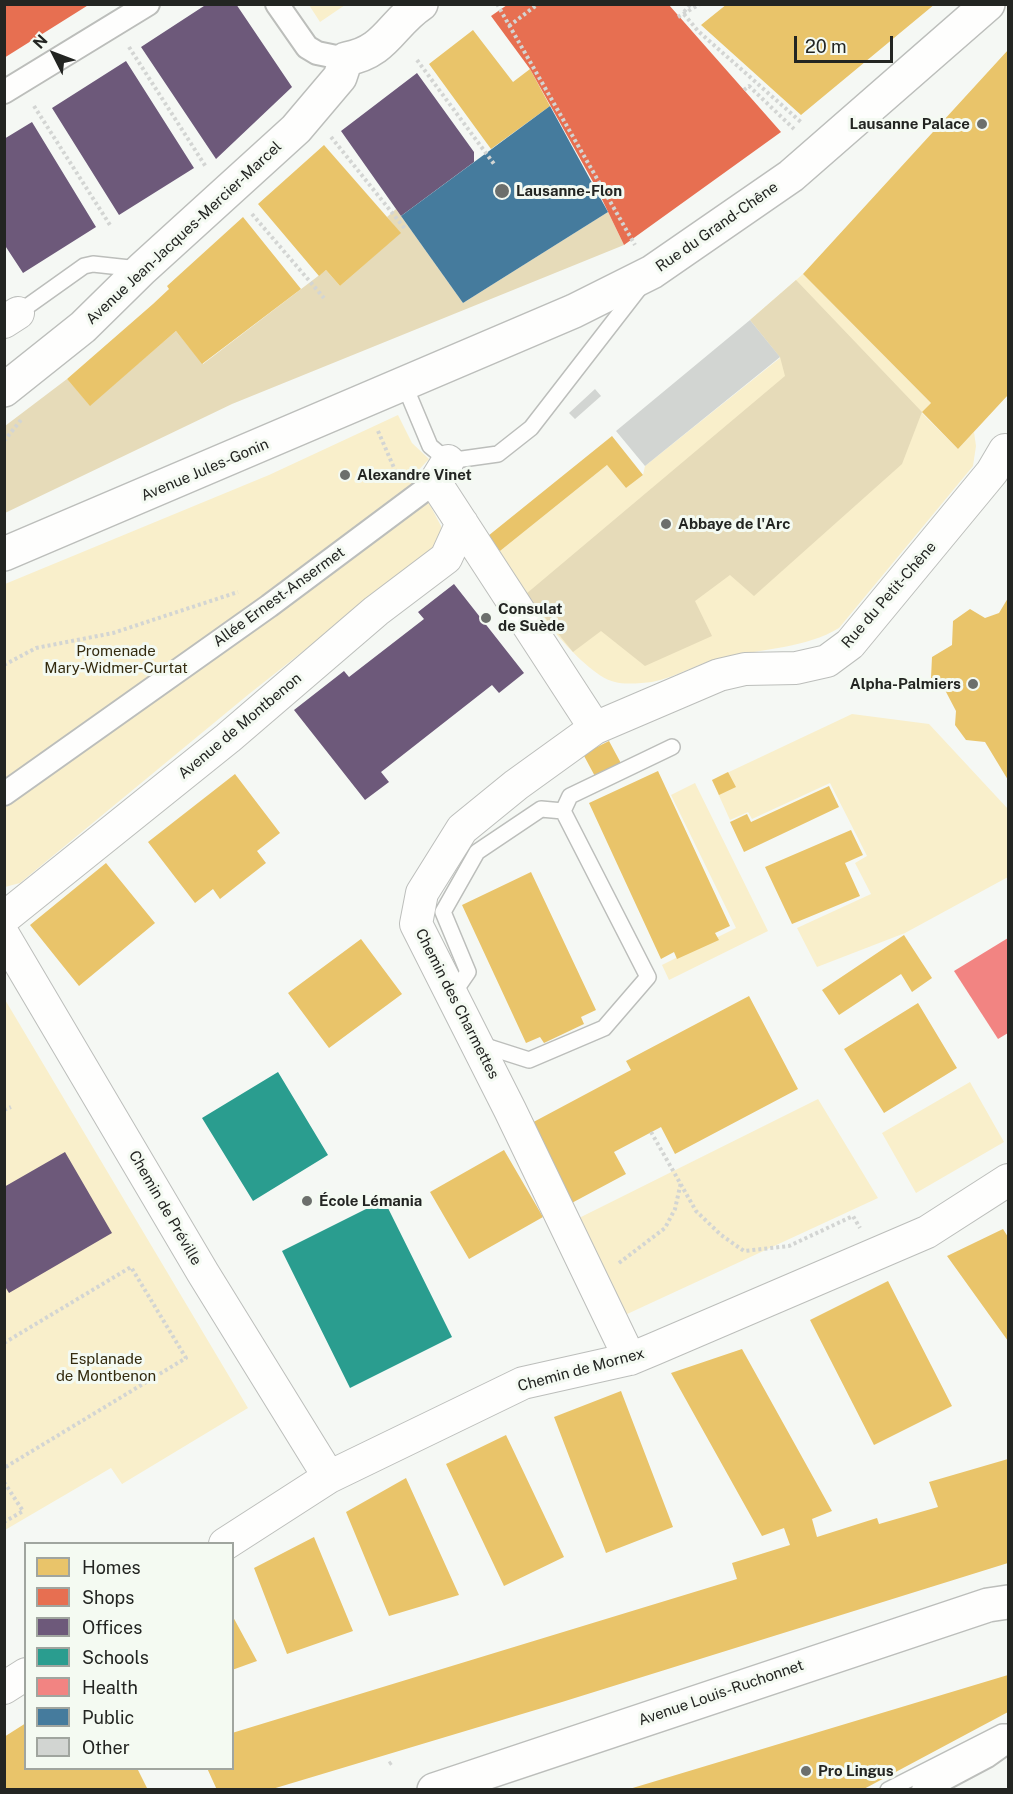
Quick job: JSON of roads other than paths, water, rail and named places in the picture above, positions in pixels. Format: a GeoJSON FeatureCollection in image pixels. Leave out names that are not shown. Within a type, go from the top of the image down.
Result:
{"type":"FeatureCollection","features":[{"type":"Feature","properties":{"kind":"main road"},"geometry":{"type":"LineString","coordinates":[[346,59],[359,57],[383,42],[411,11],[421,4]]}},
{"type":"Feature","properties":{"kind":"main road","name":"Rue du Grand-Chêne"},"geometry":{"type":"LineString","coordinates":[[404,384],[574,311],[645,261],[791,176],[988,4]]}},
{"type":"Feature","properties":{"kind":"main road","name":"Avenue Jean-Jacques-Mercier-Marcel"},"geometry":{"type":"LineString","coordinates":[[4,390],[83,327],[142,269],[296,129],[340,77],[346,59]]}},
{"type":"Feature","properties":{"kind":"main road","name":"Avenue Jules-Gonin"},"geometry":{"type":"LineString","coordinates":[[4,554],[404,384]]}},
{"type":"Feature","properties":{"kind":"main road","name":"Avenue Louis-Ruchonnet"},"geometry":{"type":"LineString","coordinates":[[434,1790],[965,1612],[1008,1602]]}},
{"type":"Feature","properties":{"kind":"street"},"geometry":{"type":"LineString","coordinates":[[12,88],[148,4]]}},
{"type":"Feature","properties":{"kind":"street"},"geometry":{"type":"LineString","coordinates":[[277,4],[307,47],[317,53],[346,59]]}},
{"type":"Feature","properties":{"kind":"street","name":"Rue du Petit-Chêne"},"geometry":{"type":"LineString","coordinates":[[595,728],[719,675],[745,669],[796,668],[827,661],[850,644],[992,472],[1007,448]]}},
{"type":"Feature","properties":{"kind":"street"},"geometry":{"type":"LineString","coordinates":[[441,472],[462,523],[595,728]]}},
{"type":"Feature","properties":{"kind":"street","name":"Allée Ernest-Ansermet"},"geometry":{"type":"LineString","coordinates":[[4,794],[269,606],[409,502],[441,472]]}},
{"type":"Feature","properties":{"kind":"street","name":"Avenue de Montbenon"},"geometry":{"type":"LineString","coordinates":[[4,918],[228,738],[376,611],[446,558],[462,523]]}},
{"type":"Feature","properties":{"kind":"street","name":"Chemin des Charmettes"},"geometry":{"type":"LineString","coordinates":[[595,728],[516,785],[462,829],[422,893],[417,924],[630,1359]]}},
{"type":"Feature","properties":{"kind":"street","name":"Chemin de Préville"},"geometry":{"type":"LineString","coordinates":[[4,936],[202,1273],[329,1477]]}},
{"type":"Feature","properties":{"kind":"street","name":"Chemin de Mornex"},"geometry":{"type":"LineString","coordinates":[[228,1542],[329,1477],[523,1383],[630,1359],[927,1232],[1008,1180]]}},
{"type":"Feature","properties":{"kind":"street"},"geometry":{"type":"LineString","coordinates":[[4,1688],[24,1675]]}},
{"type":"Feature","properties":{"kind":"street"},"geometry":{"type":"LineString","coordinates":[[923,1790],[987,1756],[1008,1741]]}},
{"type":"Feature","properties":{"kind":"lane"},"geometry":{"type":"LineString","coordinates":[[404,384],[441,472],[498,454],[531,428],[645,261]]}},
{"type":"Feature","properties":{"kind":"lane"},"geometry":{"type":"LineString","coordinates":[[11,318],[84,266],[93,264],[142,269]]}},
{"type":"Feature","properties":{"kind":"lane"},"geometry":{"type":"LineString","coordinates":[[563,812],[570,796],[672,747]]}},
{"type":"Feature","properties":{"kind":"lane"},"geometry":{"type":"LineString","coordinates":[[453,994],[468,972],[442,912],[477,852],[541,809],[563,812]]}},
{"type":"Feature","properties":{"kind":"lane"},"geometry":{"type":"LineString","coordinates":[[476,1044],[529,1060],[604,1028],[648,976],[563,812]]}},
{"type":"Feature","properties":{"kind":"lane"},"geometry":{"type":"LineString","coordinates":[[888,1790],[1002,1732],[1008,1732]]}},
{"type":"Feature","properties":{"kind":"place","name":"Lausanne Palace"},"geometry":{"type":"Point","coordinates":[982,124]}},
{"type":"Feature","properties":{"kind":"place","name":"Lausanne-Flon"},"geometry":{"type":"Point","coordinates":[502,191]}},
{"type":"Feature","properties":{"kind":"place","name":"Alexandre Vinet"},"geometry":{"type":"Point","coordinates":[345,475]}},
{"type":"Feature","properties":{"kind":"place","name":"Abbaye de l'Arc"},"geometry":{"type":"Point","coordinates":[666,524]}},
{"type":"Feature","properties":{"kind":"place","name":"Consulat de Suède"},"geometry":{"type":"Point","coordinates":[486,618]}},
{"type":"Feature","properties":{"kind":"place","name":"Alpha-Palmiers"},"geometry":{"type":"Point","coordinates":[973,684]}},
{"type":"Feature","properties":{"kind":"place","name":"École Lémania"},"geometry":{"type":"Point","coordinates":[307,1201]}},
{"type":"Feature","properties":{"kind":"place","name":"Pro Lingus"},"geometry":{"type":"Point","coordinates":[806,1771]}},
{"type":"Feature","properties":{"kind":"park label","name":"Promenade Mary-Widmer-Curtat"},"geometry":{"type":"Point","coordinates":[116,660]}},
{"type":"Feature","properties":{"kind":"park label","name":"Esplanade de Montbenon"},"geometry":{"type":"Point","coordinates":[106,1368]}}]}
